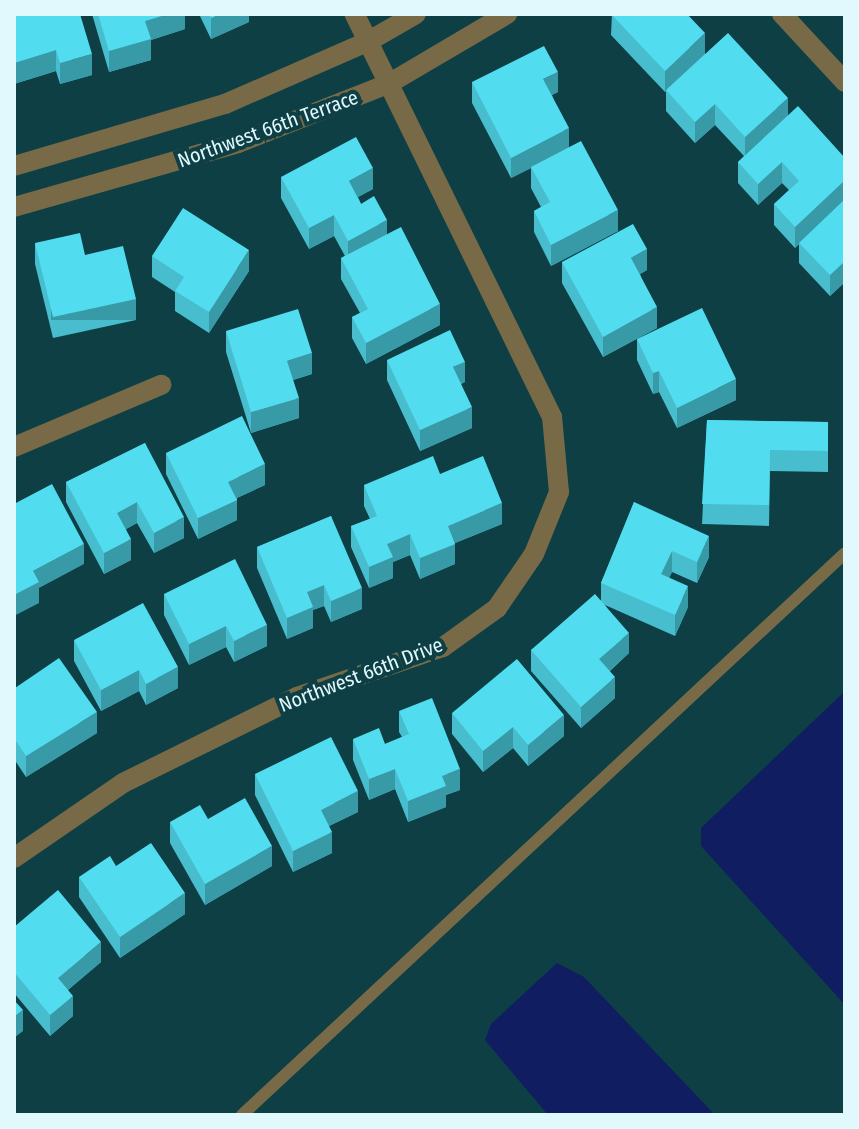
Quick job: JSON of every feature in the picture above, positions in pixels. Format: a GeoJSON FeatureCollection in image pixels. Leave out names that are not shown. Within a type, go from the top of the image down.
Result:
{"type":"FeatureCollection","features":[{"type":"Feature","properties":{"kind":"street","name":"Northwest 66th Drive"},"geometry":{"type":"LineString","coordinates":[[14,858],[123,783],[297,697],[443,647],[497,608],[534,554],[559,492],[552,417],[355,14]]}},
{"type":"Feature","properties":{"kind":"street","name":"Northwest 66th Terrace"},"geometry":{"type":"LineString","coordinates":[[14,166],[225,104],[369,41],[416,14]]}},
{"type":"Feature","properties":{"kind":"street","name":"Northwest 66th Terrace"},"geometry":{"type":"LineString","coordinates":[[14,207],[238,143],[390,83],[507,14]]}},
{"type":"Feature","properties":{"kind":"street"},"geometry":{"type":"LineString","coordinates":[[782,14],[845,82]]}},
{"type":"Feature","properties":{"kind":"street"},"geometry":{"type":"LineString","coordinates":[[14,447],[161,385]]}},
{"type":"Feature","properties":{"kind":"lane"},"geometry":{"type":"LineString","coordinates":[[242,1115],[845,553]]}},
{"type":"Feature","properties":{"kind":"shaded area"},"geometry":{"type":"Polygon","coordinates":[[[845,691],[845,1005],[701,846],[701,828],[845,691]]]}},
{"type":"Feature","properties":{"kind":"shaded area"},"geometry":{"type":"Polygon","coordinates":[[[557,963],[584,977],[715,1115],[548,1115],[485,1040],[491,1024],[557,963]]]}},
{"type":"Feature","properties":{"kind":"building"},"geometry":{"type":"Polygon","coordinates":[[[14,14],[80,14],[92,54],[60,63],[56,50],[14,63],[14,14]]]}},
{"type":"Feature","properties":{"kind":"building"},"geometry":{"type":"Polygon","coordinates":[[[98,14],[168,14],[145,21],[151,39],[109,51],[98,14]]]}},
{"type":"Feature","properties":{"kind":"building"},"geometry":{"type":"Polygon","coordinates":[[[611,14],[687,14],[705,33],[665,71],[611,14]]]}},
{"type":"Feature","properties":{"kind":"building"},"geometry":{"type":"Polygon","coordinates":[[[728,33],[788,98],[745,137],[715,104],[695,122],[666,90],[728,33]]]}},
{"type":"Feature","properties":{"kind":"building"},"geometry":{"type":"Polygon","coordinates":[[[544,46],[558,72],[543,79],[569,128],[511,158],[472,82],[544,46]]]}},
{"type":"Feature","properties":{"kind":"building"},"geometry":{"type":"Polygon","coordinates":[[[798,106],[845,158],[845,180],[795,227],[774,204],[799,181],[782,162],[758,184],[738,162],[798,106]]]}},
{"type":"Feature","properties":{"kind":"building"},"geometry":{"type":"Polygon","coordinates":[[[356,137],[373,168],[349,181],[361,204],[374,196],[387,220],[348,241],[334,215],[309,228],[281,177],[356,137]]]}},
{"type":"Feature","properties":{"kind":"building"},"geometry":{"type":"Polygon","coordinates":[[[581,141],[618,210],[551,245],[534,211],[550,202],[531,167],[581,141]]]}},
{"type":"Feature","properties":{"kind":"building"},"geometry":{"type":"Polygon","coordinates":[[[845,199],[845,261],[830,275],[799,243],[845,199]]]}},
{"type":"Feature","properties":{"kind":"building"},"geometry":{"type":"Polygon","coordinates":[[[183,208],[249,250],[209,312],[175,291],[184,277],[152,256],[183,208]]]}},
{"type":"Feature","properties":{"kind":"building"},"geometry":{"type":"Polygon","coordinates":[[[633,224],[647,249],[631,258],[657,307],[603,337],[562,262],[633,224]]]}},
{"type":"Feature","properties":{"kind":"building"},"geometry":{"type":"Polygon","coordinates":[[[401,227],[440,304],[366,343],[352,317],[368,309],[341,258],[401,227]]]}},
{"type":"Feature","properties":{"kind":"building"},"geometry":{"type":"Polygon","coordinates":[[[80,233],[85,255],[123,246],[136,299],[53,317],[35,243],[80,233]]]}},
{"type":"Feature","properties":{"kind":"building"},"geometry":{"type":"Polygon","coordinates":[[[702,308],[736,379],[677,408],[659,371],[653,373],[637,339],[702,308]]]}},
{"type":"Feature","properties":{"kind":"building"},"geometry":{"type":"Polygon","coordinates":[[[298,309],[312,353],[287,361],[299,398],[251,412],[226,331],[298,309]]]}},
{"type":"Feature","properties":{"kind":"building"},"geometry":{"type":"Polygon","coordinates":[[[450,330],[465,362],[453,367],[472,407],[420,430],[387,360],[450,330]]]}},
{"type":"Feature","properties":{"kind":"building"},"geometry":{"type":"Polygon","coordinates":[[[242,416],[265,464],[228,482],[237,500],[198,518],[166,453],[242,416]]]}},
{"type":"Feature","properties":{"kind":"building"},"geometry":{"type":"Polygon","coordinates":[[[707,420],[828,422],[828,451],[770,450],[769,505],[702,504],[707,420]]]}},
{"type":"Feature","properties":{"kind":"building"},"geometry":{"type":"Polygon","coordinates":[[[145,443],[184,517],[154,533],[137,502],[117,513],[131,539],[104,553],[66,482],[145,443]]]}},
{"type":"Feature","properties":{"kind":"building"},"geometry":{"type":"Polygon","coordinates":[[[433,456],[440,474],[483,456],[502,503],[448,526],[455,544],[420,558],[410,534],[387,544],[393,557],[369,567],[351,526],[377,516],[364,485],[433,456]]]}},
{"type":"Feature","properties":{"kind":"building"},"geometry":{"type":"Polygon","coordinates":[[[52,484],[84,544],[33,571],[39,582],[14,595],[14,504],[52,484]]]}},
{"type":"Feature","properties":{"kind":"building"},"geometry":{"type":"Polygon","coordinates":[[[634,502],[709,536],[697,562],[672,551],[661,574],[688,586],[675,615],[601,583],[634,502]]]}},
{"type":"Feature","properties":{"kind":"building"},"geometry":{"type":"Polygon","coordinates":[[[331,516],[362,588],[331,601],[324,585],[307,592],[313,607],[287,618],[257,547],[331,516]]]}},
{"type":"Feature","properties":{"kind":"building"},"geometry":{"type":"Polygon","coordinates":[[[235,559],[267,625],[234,641],[226,626],[189,644],[164,594],[235,559]]]}},
{"type":"Feature","properties":{"kind":"building"},"geometry":{"type":"Polygon","coordinates":[[[595,594],[629,633],[599,659],[615,677],[581,707],[531,650],[595,594]]]}},
{"type":"Feature","properties":{"kind":"building"},"geometry":{"type":"Polygon","coordinates":[[[143,603],[178,667],[146,684],[139,670],[101,690],[74,640],[143,603]]]}},
{"type":"Feature","properties":{"kind":"building"},"geometry":{"type":"Polygon","coordinates":[[[59,658],[97,712],[26,756],[14,738],[14,687],[59,658]]]}},
{"type":"Feature","properties":{"kind":"building"},"geometry":{"type":"Polygon","coordinates":[[[517,659],[564,715],[528,745],[513,727],[483,751],[452,713],[517,659]]]}},
{"type":"Feature","properties":{"kind":"building"},"geometry":{"type":"Polygon","coordinates":[[[432,698],[460,769],[442,776],[446,786],[408,801],[395,769],[369,779],[353,739],[379,728],[385,744],[409,734],[399,711],[432,698]]]}},
{"type":"Feature","properties":{"kind":"building"},"geometry":{"type":"Polygon","coordinates":[[[331,737],[358,791],[321,810],[332,832],[293,851],[255,774],[331,737]]]}},
{"type":"Feature","properties":{"kind":"building"},"geometry":{"type":"Polygon","coordinates":[[[245,798],[272,846],[205,884],[170,822],[200,805],[208,819],[245,798]]]}},
{"type":"Feature","properties":{"kind":"building"},"geometry":{"type":"Polygon","coordinates":[[[151,843],[185,893],[120,937],[79,877],[110,856],[116,866],[151,843]]]}},
{"type":"Feature","properties":{"kind":"building"},"geometry":{"type":"Polygon","coordinates":[[[58,890],[101,942],[58,978],[73,996],[50,1015],[14,972],[14,927],[58,890]]]}},
{"type":"Feature","properties":{"kind":"building"},"geometry":{"type":"Polygon","coordinates":[[[14,1000],[23,1010],[14,1017],[14,1000]]]}}]}
